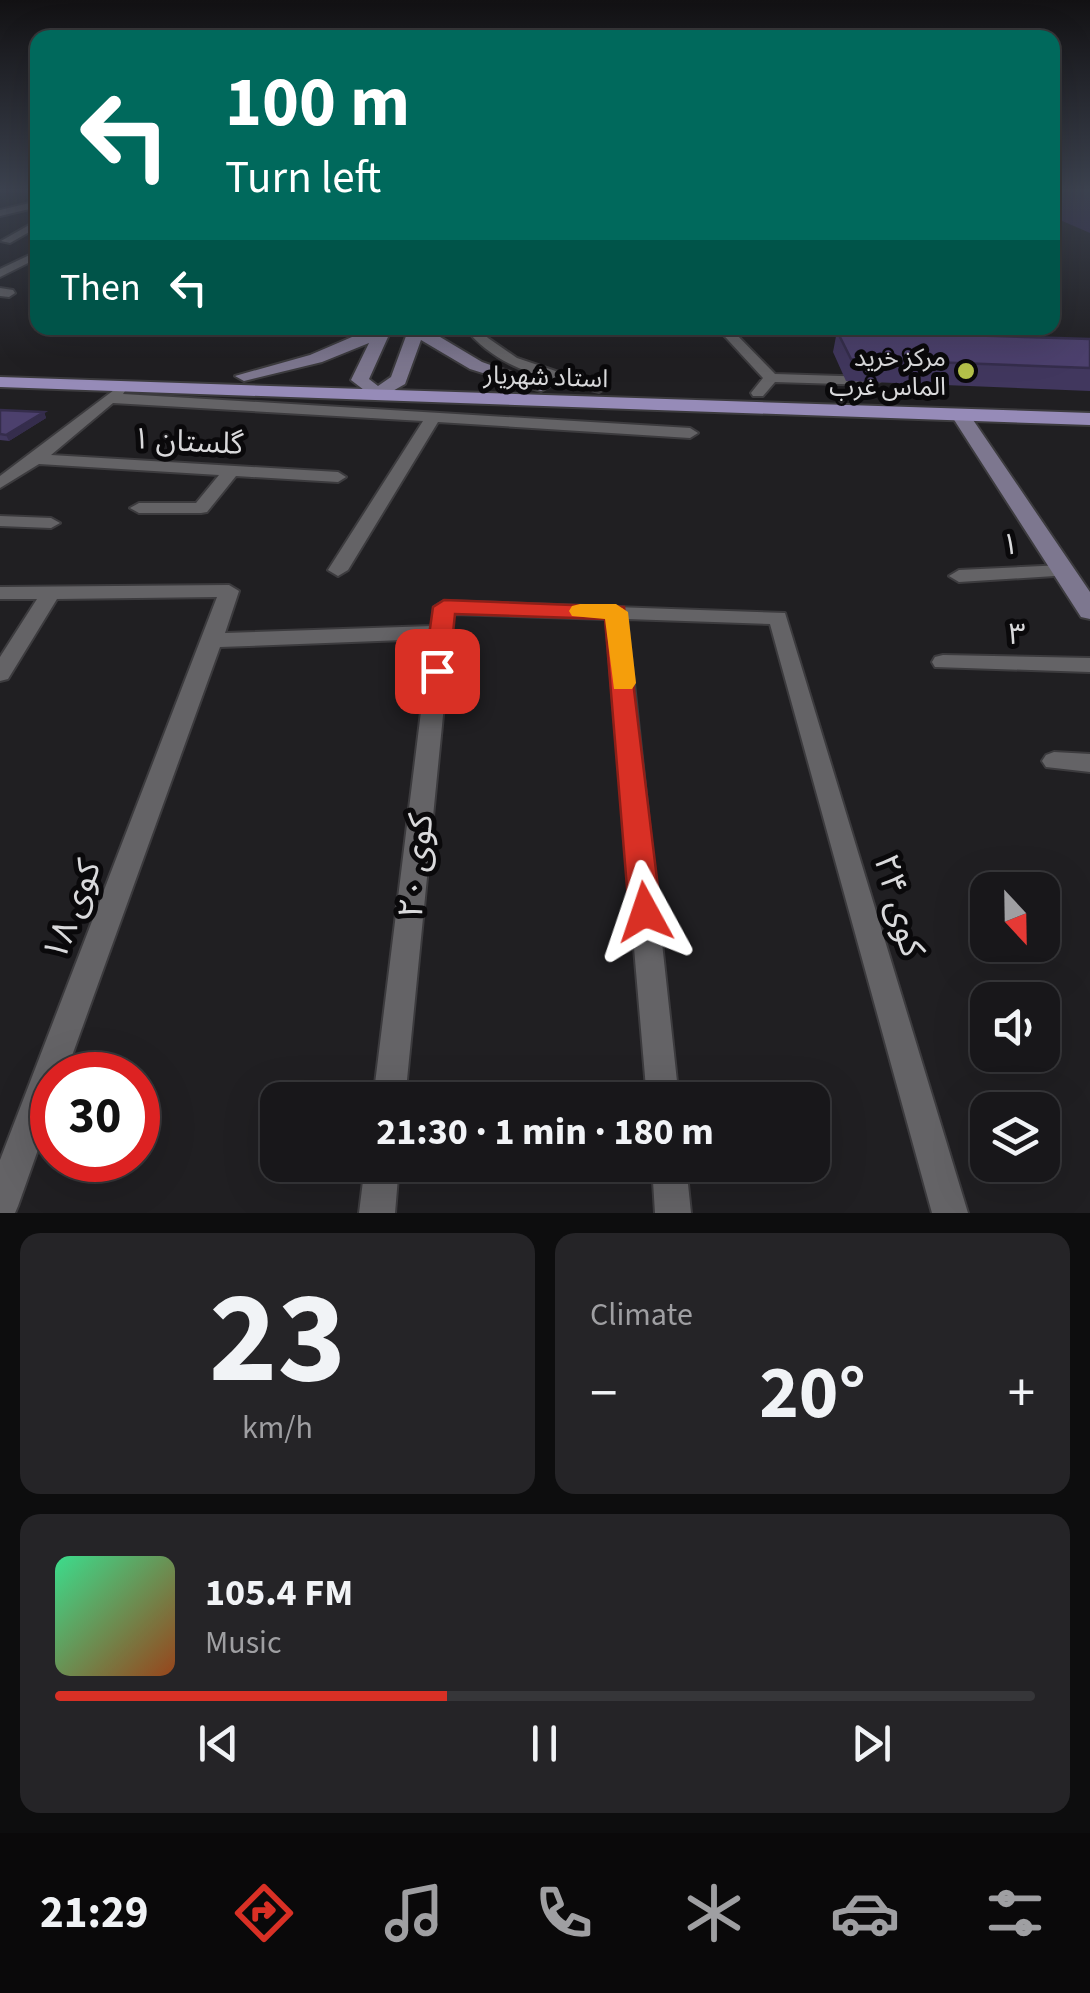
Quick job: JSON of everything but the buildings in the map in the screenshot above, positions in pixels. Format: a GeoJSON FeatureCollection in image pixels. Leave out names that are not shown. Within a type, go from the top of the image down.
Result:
{"type":"FeatureCollection","features":[{"type":"Feature","properties":{"kind":"main road"},"geometry":{"type":"LineString","coordinates":[[244,376],[295,367],[331,355],[370,335]]}},
{"type":"Feature","properties":{"kind":"main road"},"geometry":{"type":"LineString","coordinates":[[381,335],[360,380],[377,395],[399,380],[415,335]]}},
{"type":"Feature","properties":{"kind":"main road"},"geometry":{"type":"LineString","coordinates":[[426,335],[446,351],[494,376],[542,386]]}},
{"type":"Feature","properties":{"kind":"main road","name":"استاد شهریار"},"geometry":{"type":"LineString","coordinates":[[0,368],[1090,405]]}},
{"type":"Feature","properties":{"kind":"main road","name":"استاد شهریار"},"geometry":{"type":"LineString","coordinates":[[0,382],[116,392],[377,395],[1090,419]]}},
{"type":"Feature","properties":{"kind":"main road"},"geometry":{"type":"LineString","coordinates":[[960,415],[1090,611]]}},
{"type":"Feature","properties":{"kind":"street"},"geometry":{"type":"LineString","coordinates":[[2,272],[30,257]]}},
{"type":"Feature","properties":{"kind":"street"},"geometry":{"type":"LineString","coordinates":[[476,335],[483,344],[510,360],[599,388]]}},
{"type":"Feature","properties":{"kind":"street"},"geometry":{"type":"LineString","coordinates":[[730,335],[771,378],[891,382]]}},
{"type":"Feature","properties":{"kind":"street"},"geometry":{"type":"LineString","coordinates":[[758,393],[771,378]]}},
{"type":"Feature","properties":{"kind":"street"},"geometry":{"type":"LineString","coordinates":[[0,482],[36,459],[116,392],[432,419],[690,433]]}},
{"type":"Feature","properties":{"kind":"street"},"geometry":{"type":"LineString","coordinates":[[338,570],[432,419]]}},
{"type":"Feature","properties":{"kind":"street","name":"۱ گلستان"},"geometry":{"type":"LineString","coordinates":[[36,459],[338,477]]}},
{"type":"Feature","properties":{"kind":"street"},"geometry":{"type":"LineString","coordinates":[[138,508],[201,508],[231,471]]}},
{"type":"Feature","properties":{"kind":"street"},"geometry":{"type":"LineString","coordinates":[[0,521],[51,523]]}},
{"type":"Feature","properties":{"kind":"street","name":"۱"},"geometry":{"type":"LineString","coordinates":[[959,576],[1063,571]]}},
{"type":"Feature","properties":{"kind":"street","name":"کوی ۱۸"},"geometry":{"type":"LineString","coordinates":[[0,1206],[229,591],[51,593]]}},
{"type":"Feature","properties":{"kind":"street"},"geometry":{"type":"LineString","coordinates":[[0,594],[51,593]]}},
{"type":"Feature","properties":{"kind":"street"},"geometry":{"type":"LineString","coordinates":[[0,674],[51,593]]}},
{"type":"Feature","properties":{"kind":"street"},"geometry":{"type":"LineString","coordinates":[[212,640],[441,632],[444,607],[616,612],[661,1082]]}},
{"type":"Feature","properties":{"kind":"street","name":"کوی ۲۴"},"geometry":{"type":"LineString","coordinates":[[616,612],[778,618],[950,1213]]}},
{"type":"Feature","properties":{"kind":"street","name":"کوی ۲۰"},"geometry":{"type":"LineString","coordinates":[[391,1082],[441,632]]}},
{"type":"Feature","properties":{"kind":"street","name":"۳"},"geometry":{"type":"LineString","coordinates":[[943,662],[1090,666]]}},
{"type":"Feature","properties":{"kind":"street"},"geometry":{"type":"LineString","coordinates":[[1054,762],[1090,763]]}},
{"type":"Feature","properties":{"kind":"street"},"geometry":{"type":"LineString","coordinates":[[377,1213],[380,1182]]}},
{"type":"Feature","properties":{"kind":"street"},"geometry":{"type":"LineString","coordinates":[[670,1182],[673,1213]]}},
{"type":"Feature","properties":{"kind":"slow traffic"},"geometry":{"type":"LineString","coordinates":[[580,611],[616,612],[623,683]]}},
{"type":"Feature","properties":{"kind":"place","name":"مرکز خرید الماس غرب"},"geometry":{"type":"Point","coordinates":[966,371]}},
{"type":"Feature","properties":{"kind":"route"},"geometry":{"type":"LineString","coordinates":[[437,671],[444,607],[616,612],[645,912]]}}]}
